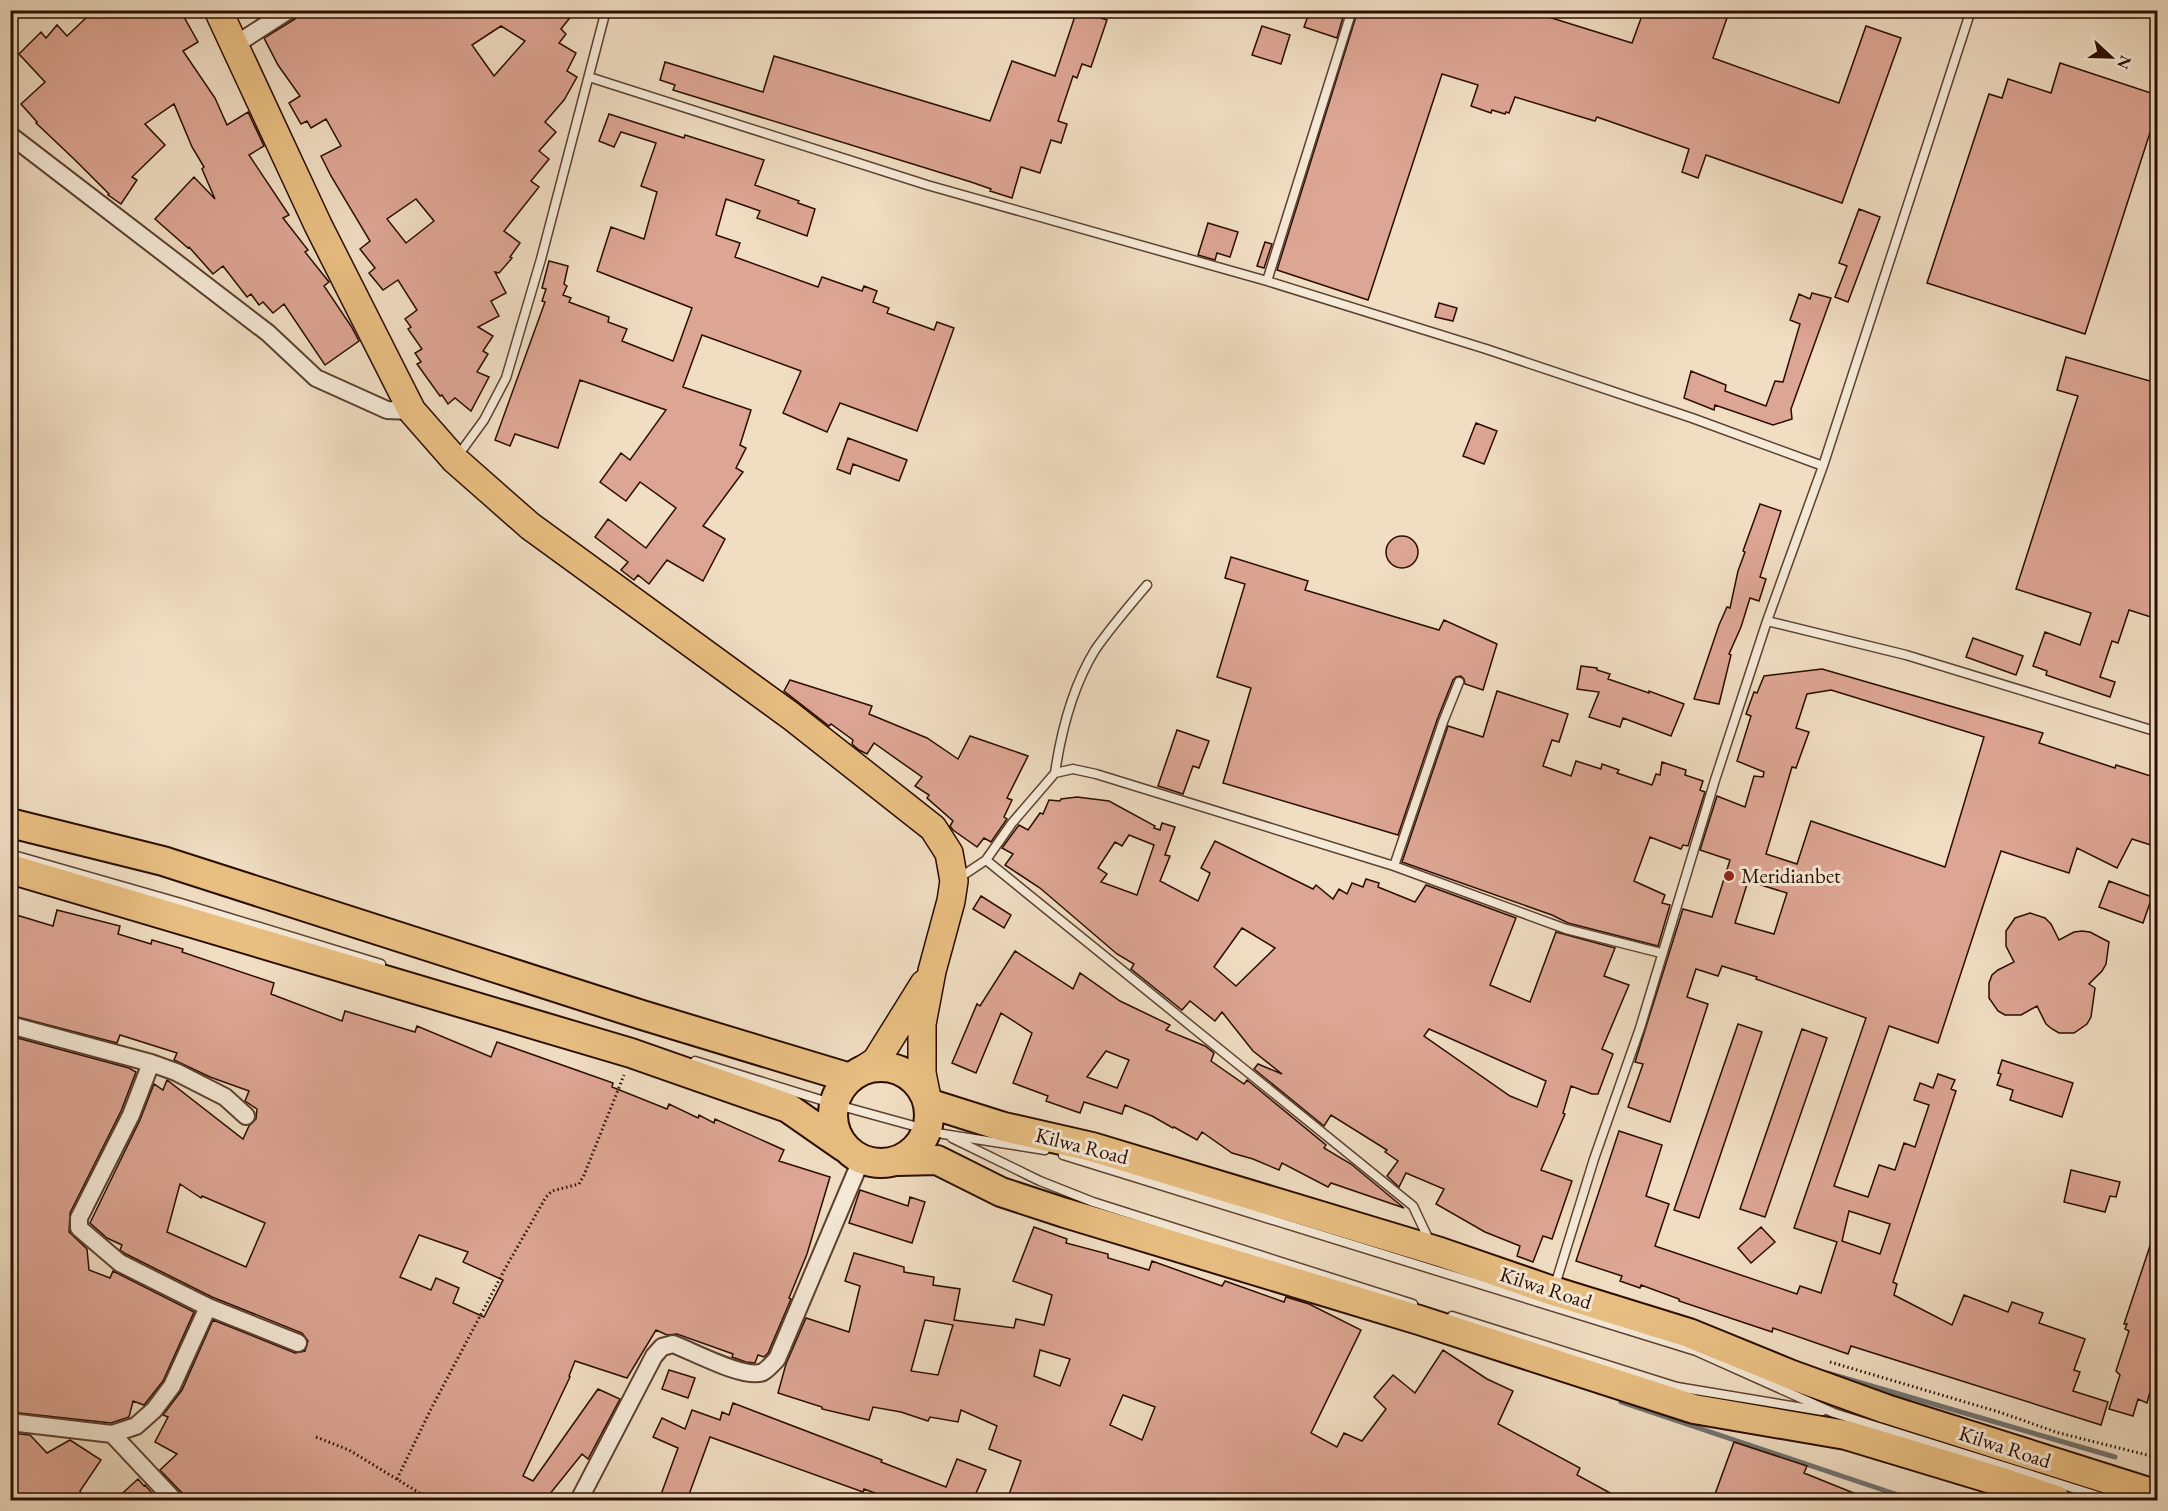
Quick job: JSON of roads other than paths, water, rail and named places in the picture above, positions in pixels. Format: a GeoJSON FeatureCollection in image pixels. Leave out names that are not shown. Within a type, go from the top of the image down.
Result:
{"type":"FeatureCollection","features":[{"type":"Feature","properties":{"kind":"highway"},"geometry":{"type":"LineString","coordinates":[[10,823],[164,861],[609,1005],[850,1078]]}},
{"type":"Feature","properties":{"kind":"highway"},"geometry":{"type":"LineString","coordinates":[[10,869],[631,1053],[788,1108],[844,1146],[855,1157],[869,1162]]}},
{"type":"Feature","properties":{"kind":"highway"},"geometry":{"type":"LineString","coordinates":[[844,1146],[836,1134],[833,1121],[834,1104],[838,1093],[850,1078],[863,1070],[883,1066],[903,1072],[919,1084],[933,1122],[913,1152],[898,1161]]}},
{"type":"Feature","properties":{"kind":"highway","name":"Kilwa Road"},"geometry":{"type":"LineString","coordinates":[[933,1122],[1004,1127],[1092,1147],[1440,1252],[1550,1290],[1689,1333],[1792,1375],[1886,1409],[2155,1485]]}},
{"type":"Feature","properties":{"kind":"highway","name":"Kilwa Road"},"geometry":{"type":"LineString","coordinates":[[869,1162],[883,1164],[898,1161],[937,1160],[1001,1192],[1419,1320],[1694,1409],[1846,1435],[2056,1500]]}},
{"type":"Feature","properties":{"kind":"main road"},"geometry":{"type":"LineString","coordinates":[[218,10],[318,225],[412,411],[455,460],[530,526],[791,716],[933,828],[949,853],[954,881],[951,901],[932,971],[922,1024],[922,1073],[933,1122]]}},
{"type":"Feature","properties":{"kind":"main road"},"geometry":{"type":"LineString","coordinates":[[850,1078],[876,1061],[932,971]]}},
{"type":"Feature","properties":{"kind":"street"},"geometry":{"type":"LineString","coordinates":[[235,45],[289,10]]}},
{"type":"Feature","properties":{"kind":"street"},"geometry":{"type":"LineString","coordinates":[[10,135],[268,333],[316,378],[387,410],[412,411]]}},
{"type":"Feature","properties":{"kind":"street"},"geometry":{"type":"LineString","coordinates":[[10,1025],[151,1063],[176,1072],[225,1097],[246,1116]]}},
{"type":"Feature","properties":{"kind":"street"},"geometry":{"type":"LineString","coordinates":[[151,1063],[131,1115],[79,1218],[79,1228],[120,1263],[208,1307],[298,1342]]}},
{"type":"Feature","properties":{"kind":"street"},"geometry":{"type":"LineString","coordinates":[[579,1500],[654,1356],[662,1347],[673,1344],[751,1374],[763,1372],[777,1359],[859,1165],[869,1162]]}},
{"type":"Feature","properties":{"kind":"street"},"geometry":{"type":"LineString","coordinates":[[10,1422],[112,1434],[136,1426],[154,1410],[172,1386],[208,1307]]}},
{"type":"Feature","properties":{"kind":"street"},"geometry":{"type":"LineString","coordinates":[[112,1434],[174,1500]]}},
{"type":"Feature","properties":{"kind":"lane"},"geometry":{"type":"LineString","coordinates":[[455,460],[484,420],[506,378],[541,259],[606,10]]}},
{"type":"Feature","properties":{"kind":"lane"},"geometry":{"type":"LineString","coordinates":[[1268,281],[1352,10]]}},
{"type":"Feature","properties":{"kind":"lane"},"geometry":{"type":"LineString","coordinates":[[1550,1290],[1556,1282],[1594,1159],[1626,1071],[1718,768],[1767,621],[1823,466],[1971,10]]}},
{"type":"Feature","properties":{"kind":"lane"},"geometry":{"type":"LineString","coordinates":[[589,77],[927,185],[1268,281],[1547,369],[1681,414],[1823,466]]}},
{"type":"Feature","properties":{"kind":"lane"},"geometry":{"type":"LineString","coordinates":[[954,881],[986,860],[1012,824],[1055,773],[1060,738],[1072,701],[1094,652],[1118,618],[1147,585]]}},
{"type":"Feature","properties":{"kind":"lane"},"geometry":{"type":"LineString","coordinates":[[1767,621],[1906,655],[2157,732]]}},
{"type":"Feature","properties":{"kind":"lane"},"geometry":{"type":"LineString","coordinates":[[1394,866],[1459,682]]}},
{"type":"Feature","properties":{"kind":"lane"},"geometry":{"type":"LineString","coordinates":[[1055,773],[1073,769],[1096,774],[1394,866],[1566,929],[1661,953]]}},
{"type":"Feature","properties":{"kind":"lane"},"geometry":{"type":"LineString","coordinates":[[10,854],[388,966]]}},
{"type":"Feature","properties":{"kind":"lane"},"geometry":{"type":"LineString","coordinates":[[986,860],[1413,1206],[1427,1238],[1440,1252]]}},
{"type":"Feature","properties":{"kind":"lane"},"geometry":{"type":"LineString","coordinates":[[685,1058],[834,1104],[933,1122],[1105,1166],[1696,1351],[1834,1413],[2111,1500]]}},
{"type":"Feature","properties":{"kind":"lane"},"geometry":{"type":"LineString","coordinates":[[933,1122],[1040,1181],[1093,1202],[1419,1305]]}},
{"type":"Feature","properties":{"kind":"lane"},"geometry":{"type":"LineString","coordinates":[[1441,1312],[1677,1387],[1834,1413]]}},
{"type":"Feature","properties":{"kind":"waterway"},"geometry":{"type":"LineString","coordinates":[[1827,1373],[2115,1457]]}},
{"type":"Feature","properties":{"kind":"waterway"},"geometry":{"type":"LineString","coordinates":[[1621,1402],[1913,1500]]}},
{"type":"Feature","properties":{"kind":"place","name":"Meridianbet"},"geometry":{"type":"Point","coordinates":[1729,876]}}]}
